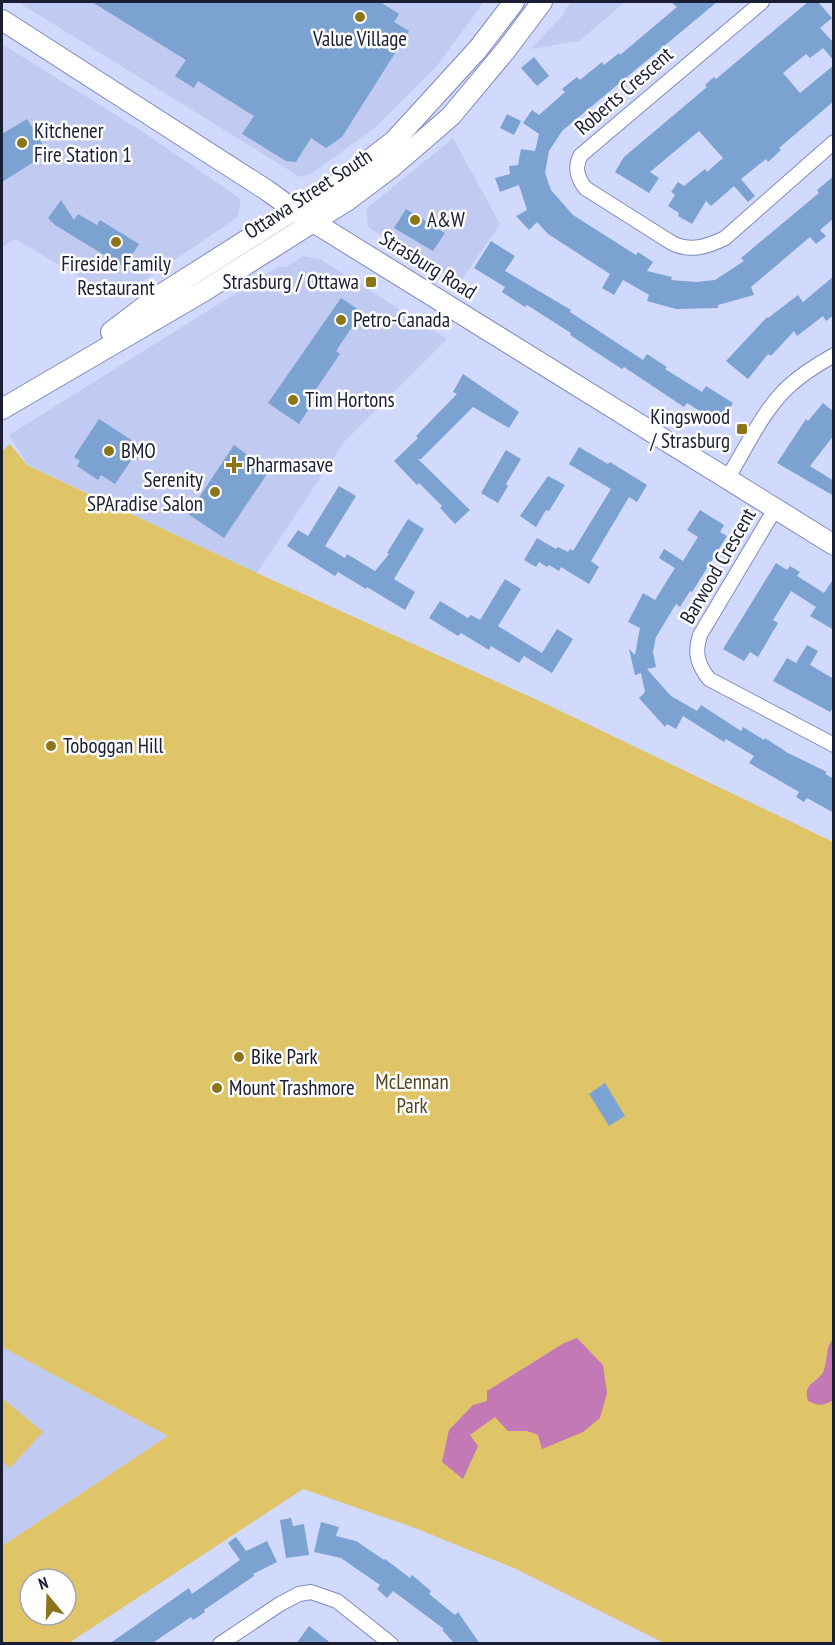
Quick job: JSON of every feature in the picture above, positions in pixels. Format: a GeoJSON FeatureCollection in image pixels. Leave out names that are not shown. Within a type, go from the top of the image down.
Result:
{"type":"FeatureCollection","features":[{"type":"Feature","properties":{"kind":"main road","name":"Ottawa Street South"},"geometry":{"type":"LineString","coordinates":[[57,375],[156,297],[294,210],[330,190],[394,141],[478,50],[514,2]]}},
{"type":"Feature","properties":{"kind":"main road","name":"Ottawa Street South"},"geometry":{"type":"LineString","coordinates":[[2,409],[204,291],[348,200],[392,167],[451,116],[543,2]]}},
{"type":"Feature","properties":{"kind":"main road","name":"Strasburg Road"},"geometry":{"type":"LineString","coordinates":[[2,20],[294,210],[834,546]]}},
{"type":"Feature","properties":{"kind":"street","name":"Roberts Crescent"},"geometry":{"type":"LineString","coordinates":[[762,2],[581,155],[577,170],[580,181],[585,188],[682,248],[711,246],[725,238],[834,142]]}},
{"type":"Feature","properties":{"kind":"street"},"geometry":{"type":"LineString","coordinates":[[727,479],[772,405],[788,387],[834,355]]}},
{"type":"Feature","properties":{"kind":"street","name":"Barwood Crescent"},"geometry":{"type":"LineString","coordinates":[[775,509],[700,636],[697,644],[697,657],[709,679],[834,745]]}},
{"type":"Feature","properties":{"kind":"street"},"geometry":{"type":"LineString","coordinates":[[220,1644],[280,1604],[299,1594],[311,1593],[337,1601],[391,1644]]}},
{"type":"Feature","properties":{"kind":"shaded area"},"geometry":{"type":"Polygon","coordinates":[[[18,2],[484,2],[436,67],[376,127],[311,174],[300,177],[18,2]]]}},
{"type":"Feature","properties":{"kind":"shaded area"},"geometry":{"type":"Polygon","coordinates":[[[570,2],[625,2],[579,41],[531,49],[563,15],[570,2]]]}},
{"type":"Feature","properties":{"kind":"shaded area"},"geometry":{"type":"Polygon","coordinates":[[[2,44],[140,130],[241,199],[238,217],[117,299],[15,239],[2,247],[2,44]]]}},
{"type":"Feature","properties":{"kind":"shaded area"},"geometry":{"type":"Polygon","coordinates":[[[453,138],[500,224],[459,284],[368,227],[366,209],[453,138]]]}},
{"type":"Feature","properties":{"kind":"shaded area"},"geometry":{"type":"Polygon","coordinates":[[[303,256],[320,259],[447,339],[344,442],[257,573],[28,465],[9,435],[278,267],[286,267],[303,256]]]}},
{"type":"Feature","properties":{"kind":"shaded area"},"geometry":{"type":"Polygon","coordinates":[[[577,1338],[603,1365],[607,1393],[600,1418],[583,1432],[542,1449],[538,1435],[527,1431],[508,1431],[495,1417],[470,1435],[478,1446],[463,1479],[442,1462],[449,1430],[473,1405],[487,1401],[487,1391],[564,1343],[577,1338]]]}},
{"type":"Feature","properties":{"kind":"shaded area"},"geometry":{"type":"Polygon","coordinates":[[[833,1339],[833,1400],[821,1405],[815,1404],[808,1401],[807,1390],[824,1370],[829,1346],[833,1339]]]}},
{"type":"Feature","properties":{"kind":"shaded area"},"geometry":{"type":"Polygon","coordinates":[[[2,1347],[168,1436],[2,1546],[2,1347]]]}},
{"type":"Feature","properties":{"kind":"green space","name":"McLennan Park"},"geometry":{"type":"Polygon","coordinates":[[[10,444],[27,465],[257,573],[546,704],[833,842],[833,1643],[664,1643],[516,1569],[415,1528],[303,1489],[69,1643],[2,1643],[2,1546],[168,1436],[2,1347],[2,451],[10,444]]]}},
{"type":"Feature","properties":{"kind":"green space"},"geometry":{"type":"Polygon","coordinates":[[[2,1398],[43,1432],[10,1468],[2,1461],[2,1398]]]}},
{"type":"Feature","properties":{"kind":"building"},"geometry":{"type":"Polygon","coordinates":[[[92,2],[380,2],[399,14],[394,22],[409,31],[342,137],[326,148],[311,138],[296,162],[286,161],[242,134],[254,116],[198,81],[194,88],[175,76],[186,60],[92,2]]]}},
{"type":"Feature","properties":{"kind":"building"},"geometry":{"type":"Polygon","coordinates":[[[671,2],[717,2],[562,131],[549,151],[545,173],[551,190],[573,215],[636,255],[638,252],[653,262],[647,271],[672,277],[671,280],[697,282],[715,280],[744,261],[741,258],[819,193],[817,190],[834,176],[834,218],[820,230],[826,236],[816,244],[810,237],[751,287],[754,295],[718,305],[718,308],[676,309],[647,301],[649,295],[623,280],[614,295],[602,288],[610,274],[548,234],[537,222],[529,230],[516,216],[527,210],[519,185],[500,192],[495,178],[510,174],[509,166],[518,165],[521,149],[535,151],[539,134],[523,123],[532,110],[539,115],[565,92],[562,89],[577,77],[580,80],[602,62],[604,65],[619,53],[620,55],[677,7],[671,2]]]}},
{"type":"Feature","properties":{"kind":"building"},"geometry":{"type":"Polygon","coordinates":[[[808,2],[818,2],[832,18],[820,28],[834,43],[834,61],[823,48],[810,58],[806,54],[783,73],[800,93],[834,65],[834,101],[779,148],[781,150],[768,162],[766,159],[741,179],[755,196],[748,202],[734,186],[711,206],[706,201],[692,224],[678,216],[679,213],[668,206],[675,195],[671,192],[678,182],[684,186],[705,169],[707,172],[723,158],[699,131],[650,172],[659,178],[649,193],[615,172],[624,157],[707,87],[705,85],[714,77],[716,79],[808,2]]]}},
{"type":"Feature","properties":{"kind":"building"},"geometry":{"type":"Polygon","coordinates":[[[534,57],[549,76],[537,86],[521,68],[534,57]]]}},
{"type":"Feature","properties":{"kind":"building"},"geometry":{"type":"Polygon","coordinates":[[[507,114],[521,121],[514,135],[500,128],[507,114]]]}},
{"type":"Feature","properties":{"kind":"building","name":"Kitchener Fire Station 1"},"geometry":{"type":"Polygon","coordinates":[[[27,119],[48,153],[2,182],[2,134],[27,119]]]}},
{"type":"Feature","properties":{"kind":"building"},"geometry":{"type":"Polygon","coordinates":[[[61,200],[74,220],[78,214],[97,225],[100,220],[139,244],[124,267],[55,225],[48,218],[61,200]]]}},
{"type":"Feature","properties":{"kind":"building"},"geometry":{"type":"Polygon","coordinates":[[[406,209],[445,233],[433,251],[394,228],[406,209]]]}},
{"type":"Feature","properties":{"kind":"building"},"geometry":{"type":"Polygon","coordinates":[[[491,241],[515,256],[505,271],[571,310],[570,312],[643,360],[647,354],[667,367],[665,369],[702,392],[706,386],[733,403],[720,424],[687,403],[684,407],[624,367],[622,369],[527,305],[525,307],[502,292],[505,287],[474,268],[491,241]]]}},
{"type":"Feature","properties":{"kind":"building"},"geometry":{"type":"Polygon","coordinates":[[[834,276],[834,315],[826,321],[823,316],[797,336],[794,331],[771,356],[768,354],[748,379],[726,361],[767,317],[798,295],[803,302],[834,276]]]}},
{"type":"Feature","properties":{"kind":"building"},"geometry":{"type":"Polygon","coordinates":[[[341,298],[362,312],[336,351],[340,354],[312,395],[316,398],[299,424],[268,403],[341,298]]]}},
{"type":"Feature","properties":{"kind":"building"},"geometry":{"type":"Polygon","coordinates":[[[463,374],[519,412],[509,428],[473,407],[421,459],[418,459],[470,510],[455,524],[440,508],[442,506],[394,461],[457,394],[453,392],[463,374]]]}},
{"type":"Feature","properties":{"kind":"building"},"geometry":{"type":"Polygon","coordinates":[[[823,403],[834,412],[834,435],[810,466],[834,481],[834,496],[777,463],[806,419],[808,421],[823,403]]]}},
{"type":"Feature","properties":{"kind":"building","name":"BMO"},"geometry":{"type":"Polygon","coordinates":[[[99,419],[141,446],[115,484],[101,475],[98,480],[77,466],[80,461],[74,457],[99,419]]]}},
{"type":"Feature","properties":{"kind":"building"},"geometry":{"type":"Polygon","coordinates":[[[234,445],[269,471],[224,538],[188,514],[234,445]]]}},
{"type":"Feature","properties":{"kind":"building"},"geometry":{"type":"Polygon","coordinates":[[[579,447],[608,464],[610,462],[647,485],[637,502],[629,497],[591,561],[599,567],[589,584],[561,567],[559,571],[539,562],[536,567],[524,560],[537,538],[556,549],[558,547],[568,552],[570,549],[573,551],[611,489],[569,464],[579,447]]]}},
{"type":"Feature","properties":{"kind":"building"},"geometry":{"type":"Polygon","coordinates":[[[506,450],[521,459],[498,503],[481,493],[506,450]]]}},
{"type":"Feature","properties":{"kind":"building"},"geometry":{"type":"Polygon","coordinates":[[[548,476],[565,485],[536,527],[520,516],[548,476]]]}},
{"type":"Feature","properties":{"kind":"building"},"geometry":{"type":"Polygon","coordinates":[[[339,486],[356,496],[325,546],[345,558],[347,554],[375,571],[389,554],[387,553],[408,519],[424,529],[394,579],[415,592],[405,610],[338,572],[335,576],[287,546],[298,530],[308,536],[339,486]]]}},
{"type":"Feature","properties":{"kind":"building"},"geometry":{"type":"Polygon","coordinates":[[[700,510],[724,525],[720,532],[727,536],[692,592],[690,591],[680,607],[676,604],[656,637],[653,652],[656,667],[647,669],[671,696],[697,711],[701,705],[741,731],[743,727],[827,772],[825,774],[834,779],[834,813],[807,798],[804,802],[796,797],[799,792],[749,763],[754,756],[726,739],[724,742],[683,716],[676,729],[667,724],[665,727],[639,698],[645,692],[641,673],[635,675],[629,649],[635,655],[640,628],[628,622],[643,593],[655,600],[675,568],[659,558],[664,549],[683,561],[698,537],[687,530],[700,510]]]}},
{"type":"Feature","properties":{"kind":"building"},"geometry":{"type":"Polygon","coordinates":[[[776,563],[787,570],[790,566],[800,572],[797,576],[824,593],[834,578],[834,630],[810,616],[816,607],[791,591],[773,620],[778,623],[758,657],[750,652],[744,661],[723,649],[776,563]]]}},
{"type":"Feature","properties":{"kind":"building"},"geometry":{"type":"Polygon","coordinates":[[[505,579],[521,589],[498,626],[542,653],[557,629],[573,639],[552,673],[524,656],[519,663],[491,646],[489,650],[461,633],[458,636],[429,618],[440,601],[468,618],[471,615],[480,620],[505,579]]]}},
{"type":"Feature","properties":{"kind":"building"},"geometry":{"type":"Polygon","coordinates":[[[807,645],[818,651],[810,665],[834,679],[834,707],[830,712],[773,681],[787,658],[796,663],[807,645]]]}},
{"type":"Feature","properties":{"kind":"building"},"geometry":{"type":"Polygon","coordinates":[[[605,1083],[625,1116],[609,1126],[589,1094],[605,1083]]]}},
{"type":"Feature","properties":{"kind":"building"},"geometry":{"type":"Polygon","coordinates":[[[291,1518],[293,1526],[304,1524],[309,1555],[286,1558],[280,1520],[291,1518]]]}},
{"type":"Feature","properties":{"kind":"building"},"geometry":{"type":"Polygon","coordinates":[[[321,1522],[339,1527],[336,1536],[356,1541],[410,1578],[412,1575],[431,1591],[429,1594],[455,1615],[458,1612],[480,1644],[455,1644],[442,1630],[444,1629],[393,1591],[387,1598],[377,1589],[380,1585],[341,1558],[314,1552],[321,1522]]]}},
{"type":"Feature","properties":{"kind":"building"},"geometry":{"type":"Polygon","coordinates":[[[236,1537],[246,1551],[267,1541],[277,1562],[253,1574],[254,1576],[204,1610],[205,1612],[193,1620],[191,1617],[151,1644],[109,1644],[189,1588],[192,1594],[240,1560],[228,1543],[236,1537]]]}},
{"type":"Feature","properties":{"kind":"building"},"geometry":{"type":"Polygon","coordinates":[[[309,1626],[332,1644],[296,1644],[309,1626]]]}},
{"type":"Feature","properties":{"kind":"place","name":"Value Village"},"geometry":{"type":"Point","coordinates":[360,17]}},
{"type":"Feature","properties":{"kind":"place","name":"Kitchener Fire Station 1"},"geometry":{"type":"Point","coordinates":[22,143]}},
{"type":"Feature","properties":{"kind":"place","name":"A&W"},"geometry":{"type":"Point","coordinates":[415,220]}},
{"type":"Feature","properties":{"kind":"place","name":"Fireside Family Restaurant"},"geometry":{"type":"Point","coordinates":[116,242]}},
{"type":"Feature","properties":{"kind":"place","name":"Strasburg / Ottawa"},"geometry":{"type":"Point","coordinates":[371,282]}},
{"type":"Feature","properties":{"kind":"place","name":"Petro-Canada"},"geometry":{"type":"Point","coordinates":[341,320]}},
{"type":"Feature","properties":{"kind":"place","name":"Tim Hortons"},"geometry":{"type":"Point","coordinates":[293,400]}},
{"type":"Feature","properties":{"kind":"place","name":"Kingswood / Strasburg"},"geometry":{"type":"Point","coordinates":[742,429]}},
{"type":"Feature","properties":{"kind":"place","name":"BMO"},"geometry":{"type":"Point","coordinates":[109,451]}},
{"type":"Feature","properties":{"kind":"place","name":"Pharmasave"},"geometry":{"type":"Point","coordinates":[234,465]}},
{"type":"Feature","properties":{"kind":"place","name":"Serenity SPAradise Salon"},"geometry":{"type":"Point","coordinates":[215,492]}},
{"type":"Feature","properties":{"kind":"place","name":"Toboggan Hill"},"geometry":{"type":"Point","coordinates":[51,746]}},
{"type":"Feature","properties":{"kind":"place","name":"Bike Park"},"geometry":{"type":"Point","coordinates":[239,1057]}},
{"type":"Feature","properties":{"kind":"place","name":"Mount Trashmore"},"geometry":{"type":"Point","coordinates":[217,1088]}}]}
